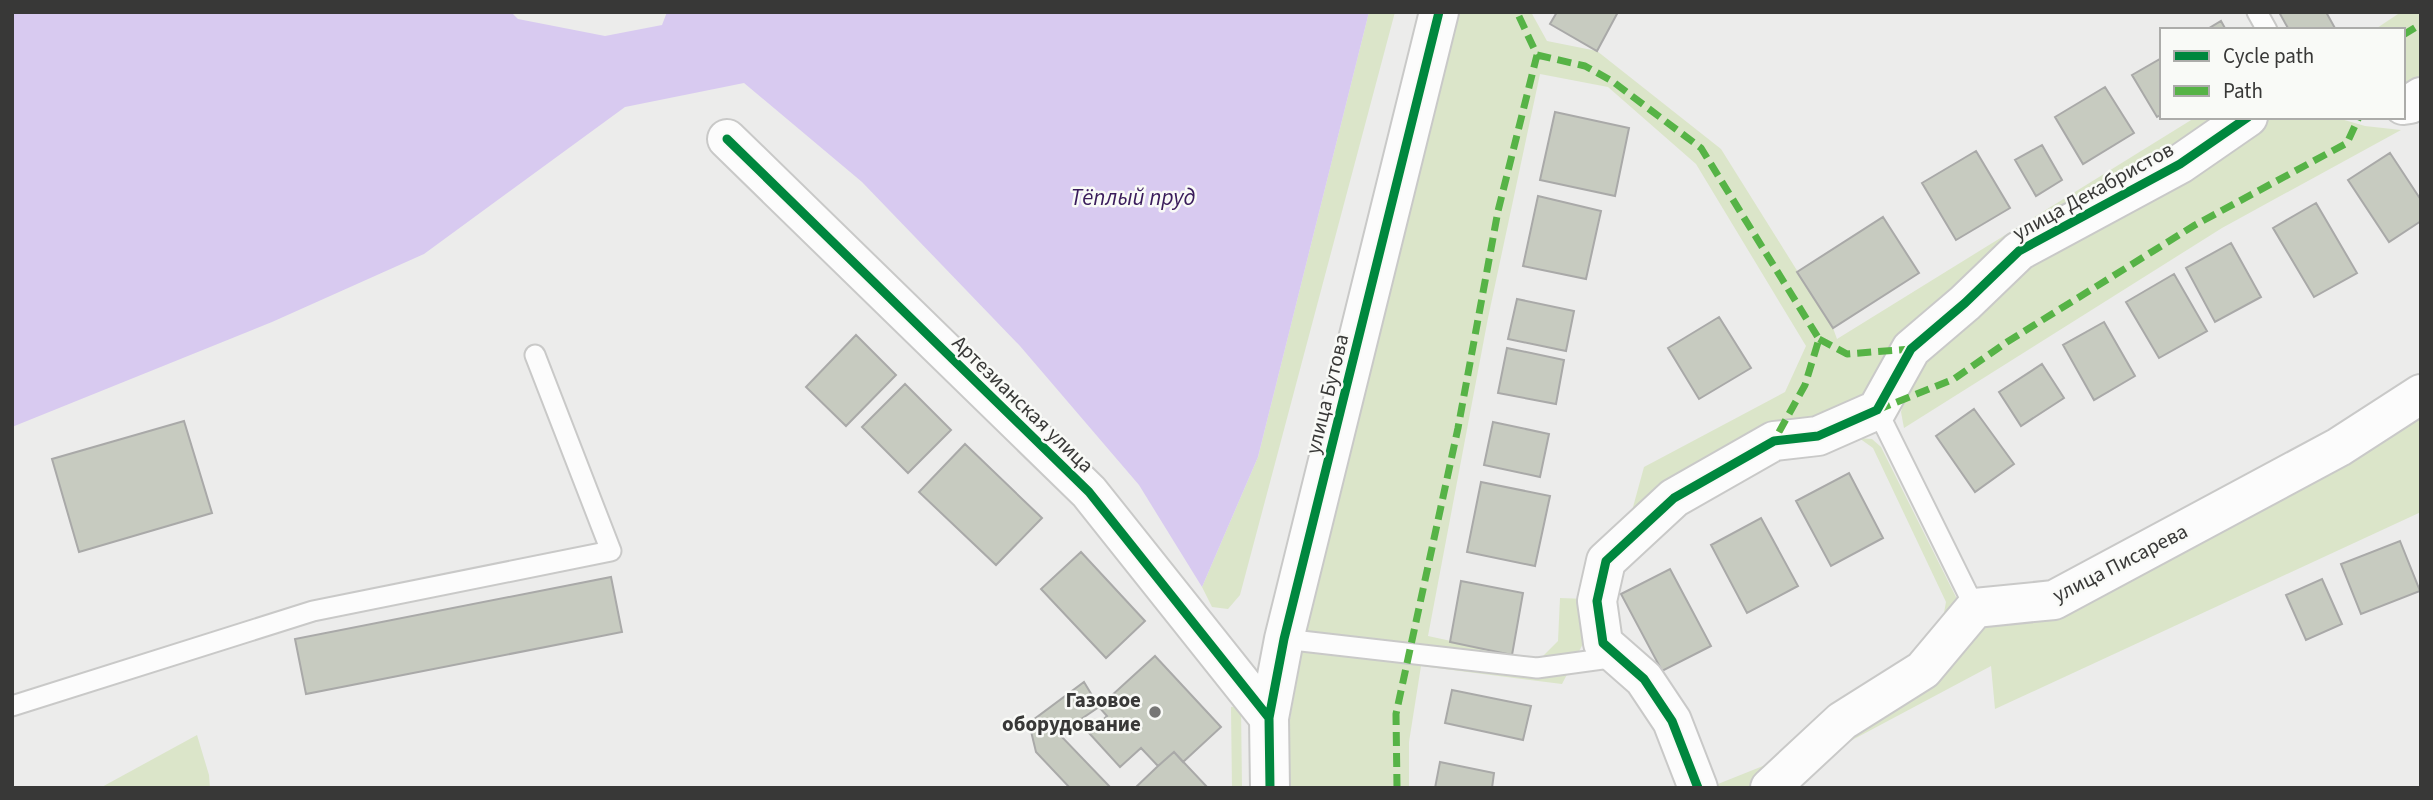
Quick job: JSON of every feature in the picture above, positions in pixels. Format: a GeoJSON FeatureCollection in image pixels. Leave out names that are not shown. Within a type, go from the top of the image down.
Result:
{"type":"FeatureCollection","features":[{"type":"Feature","properties":{"kind":"street","name":"улица Бутова"},"geometry":{"type":"LineString","coordinates":[[1270,788],[1269,718],[1284,639],[1439,12]]}},
{"type":"Feature","properties":{"kind":"street","name":"улица Декабристов"},"geometry":{"type":"LineString","coordinates":[[1877,410],[1911,349],[1965,303],[2019,251],[2180,164],[2245,119]]}},
{"type":"Feature","properties":{"kind":"street","name":"Артезианская улица"},"geometry":{"type":"LineString","coordinates":[[727,139],[1089,492],[1269,718]]}},
{"type":"Feature","properties":{"kind":"street","name":"улица Писарева"},"geometry":{"type":"LineString","coordinates":[[1975,608],[2054,600],[2339,447],[2421,394]]}},
{"type":"Feature","properties":{"kind":"street"},"geometry":{"type":"LineString","coordinates":[[1698,788],[1672,721],[1644,679],[1603,643],[1597,601],[1606,561],[1674,498],[1774,441],[1818,436],[1877,410]]}},
{"type":"Feature","properties":{"kind":"street"},"geometry":{"type":"LineString","coordinates":[[1770,788],[1842,721],[1923,670],[1975,608]]}},
{"type":"Feature","properties":{"kind":"lane"},"geometry":{"type":"LineString","coordinates":[[2258,12],[2266,28]]}},
{"type":"Feature","properties":{"kind":"lane"},"geometry":{"type":"LineString","coordinates":[[12,706],[313,611],[611,551],[535,355]]}},
{"type":"Feature","properties":{"kind":"lane"},"geometry":{"type":"LineString","coordinates":[[1877,410],[1975,608]]}},
{"type":"Feature","properties":{"kind":"lane"},"geometry":{"type":"LineString","coordinates":[[1284,639],[1537,668],[1618,657]]}},
{"type":"Feature","properties":{"kind":"green space"},"geometry":{"type":"Polygon","coordinates":[[[1369,12],[1395,12],[1240,595],[1228,609],[1212,607],[1202,587],[1258,457],[1369,12]]]}},
{"type":"Feature","properties":{"kind":"green space"},"geometry":{"type":"Polygon","coordinates":[[[1457,12],[1531,12],[1547,41],[1597,51],[1721,149],[1833,328],[1837,339],[2193,119],[2223,119],[2164,156],[1865,395],[1818,420],[1774,420],[1661,486],[1630,518],[1644,467],[1785,392],[1806,346],[1696,164],[1608,87],[1540,74],[1488,318],[1428,636],[1539,660],[1558,641],[1560,598],[1587,599],[1587,636],[1562,684],[1421,666],[1409,742],[1409,788],[1290,788],[1289,724],[1304,642],[1457,12]]]}},
{"type":"Feature","properties":{"kind":"green space"},"geometry":{"type":"Polygon","coordinates":[[[2401,12],[2421,12],[2421,85],[2405,95],[2405,28],[2377,28],[2401,12]]]}},
{"type":"Feature","properties":{"kind":"green space"},"geometry":{"type":"Polygon","coordinates":[[[2341,119],[2365,126],[2401,130],[2222,228],[1904,428],[1901,412],[1910,379],[1927,352],[2024,260],[2259,120],[2341,119]]]}},
{"type":"Feature","properties":{"kind":"green space"},"geometry":{"type":"Polygon","coordinates":[[[2421,409],[2421,512],[1995,709],[1991,666],[1824,755],[1988,617],[2421,409]]]}},
{"type":"Feature","properties":{"kind":"green space"},"geometry":{"type":"Polygon","coordinates":[[[1859,438],[1872,439],[1881,447],[1960,605],[1941,629],[1946,602],[1873,448],[1859,438]]]}},
{"type":"Feature","properties":{"kind":"green space"},"geometry":{"type":"Polygon","coordinates":[[[1241,706],[1242,788],[1232,788],[1231,707],[1241,706]]]}},
{"type":"Feature","properties":{"kind":"green space"},"geometry":{"type":"Polygon","coordinates":[[[197,735],[209,775],[210,788],[100,788],[197,735]]]}},
{"type":"Feature","properties":{"kind":"green space"},"geometry":{"type":"Polygon","coordinates":[[[1793,754],[1753,788],[1713,788],[1713,786],[1793,754]]]}},
{"type":"Feature","properties":{"kind":"water","name":"Тёплый пруд"},"geometry":{"type":"Polygon","coordinates":[[[12,12],[511,12],[518,19],[605,36],[662,25],[667,12],[1369,12],[1258,457],[1202,587],[1139,485],[1020,346],[862,182],[744,83],[625,107],[424,254],[272,322],[12,427],[12,12]]]}},
{"type":"Feature","properties":{"kind":"building"},"geometry":{"type":"Polygon","coordinates":[[[1557,12],[1618,12],[1597,51],[1550,24],[1557,12]]]}},
{"type":"Feature","properties":{"kind":"building"},"geometry":{"type":"Polygon","coordinates":[[[2279,12],[2326,12],[2335,28],[2288,28],[2279,12]]]}},
{"type":"Feature","properties":{"kind":"building"},"geometry":{"type":"Polygon","coordinates":[[[2221,21],[2225,28],[2209,28],[2221,21]]]}},
{"type":"Feature","properties":{"kind":"building"},"geometry":{"type":"Polygon","coordinates":[[[2160,59],[2160,115],[2157,117],[2132,75],[2160,59]]]}},
{"type":"Feature","properties":{"kind":"building"},"geometry":{"type":"Polygon","coordinates":[[[2105,87],[2134,133],[2083,164],[2055,117],[2105,87]]]}},
{"type":"Feature","properties":{"kind":"building"},"geometry":{"type":"Polygon","coordinates":[[[1555,112],[1629,128],[1615,196],[1540,180],[1555,112]]]}},
{"type":"Feature","properties":{"kind":"building"},"geometry":{"type":"Polygon","coordinates":[[[2042,145],[2062,180],[2036,196],[2015,160],[2042,145]]]}},
{"type":"Feature","properties":{"kind":"building"},"geometry":{"type":"Polygon","coordinates":[[[1976,151],[2010,208],[1956,240],[1922,183],[1976,151]]]}},
{"type":"Feature","properties":{"kind":"building"},"geometry":{"type":"Polygon","coordinates":[[[2390,153],[2421,200],[2421,221],[2389,242],[2348,180],[2390,153]]]}},
{"type":"Feature","properties":{"kind":"building"},"geometry":{"type":"Polygon","coordinates":[[[1538,196],[1601,211],[1586,279],[1523,266],[1538,196]]]}},
{"type":"Feature","properties":{"kind":"building"},"geometry":{"type":"Polygon","coordinates":[[[2316,203],[2357,273],[2314,297],[2273,228],[2316,203]]]}},
{"type":"Feature","properties":{"kind":"building"},"geometry":{"type":"Polygon","coordinates":[[[1883,217],[1919,273],[1833,328],[1797,272],[1883,217]]]}},
{"type":"Feature","properties":{"kind":"building"},"geometry":{"type":"Polygon","coordinates":[[[2231,243],[2261,297],[2215,322],[2186,268],[2231,243]]]}},
{"type":"Feature","properties":{"kind":"building"},"geometry":{"type":"Polygon","coordinates":[[[2174,274],[2207,331],[2159,358],[2126,302],[2174,274]]]}},
{"type":"Feature","properties":{"kind":"building"},"geometry":{"type":"Polygon","coordinates":[[[1517,299],[1574,311],[1566,351],[1508,339],[1517,299]]]}},
{"type":"Feature","properties":{"kind":"building"},"geometry":{"type":"Polygon","coordinates":[[[1719,317],[1751,368],[1699,399],[1668,348],[1719,317]]]}},
{"type":"Feature","properties":{"kind":"building"},"geometry":{"type":"Polygon","coordinates":[[[2104,322],[2135,376],[2094,400],[2063,345],[2104,322]]]}},
{"type":"Feature","properties":{"kind":"building"},"geometry":{"type":"Polygon","coordinates":[[[856,335],[896,375],[846,426],[806,387],[856,335]]]}},
{"type":"Feature","properties":{"kind":"building"},"geometry":{"type":"Polygon","coordinates":[[[1507,348],[1564,360],[1556,404],[1498,393],[1507,348]]]}},
{"type":"Feature","properties":{"kind":"building"},"geometry":{"type":"Polygon","coordinates":[[[2042,364],[2064,398],[2021,426],[1999,392],[2042,364]]]}},
{"type":"Feature","properties":{"kind":"building"},"geometry":{"type":"Polygon","coordinates":[[[905,384],[951,430],[908,473],[862,427],[905,384]]]}},
{"type":"Feature","properties":{"kind":"building"},"geometry":{"type":"Polygon","coordinates":[[[1974,409],[2014,464],[1975,492],[1936,436],[1974,409]]]}},
{"type":"Feature","properties":{"kind":"building"},"geometry":{"type":"Polygon","coordinates":[[[184,421],[212,513],[79,552],[52,459],[184,421]]]}},
{"type":"Feature","properties":{"kind":"building"},"geometry":{"type":"Polygon","coordinates":[[[1493,422],[1549,434],[1540,477],[1484,465],[1493,422]]]}},
{"type":"Feature","properties":{"kind":"building"},"geometry":{"type":"Polygon","coordinates":[[[965,444],[1042,518],[996,565],[919,492],[965,444]]]}},
{"type":"Feature","properties":{"kind":"building"},"geometry":{"type":"Polygon","coordinates":[[[1849,473],[1883,538],[1831,566],[1796,501],[1849,473]]]}},
{"type":"Feature","properties":{"kind":"building"},"geometry":{"type":"Polygon","coordinates":[[[1481,482],[1550,496],[1535,566],[1467,552],[1481,482]]]}},
{"type":"Feature","properties":{"kind":"building"},"geometry":{"type":"Polygon","coordinates":[[[1761,518],[1798,586],[1747,613],[1711,545],[1761,518]]]}},
{"type":"Feature","properties":{"kind":"building"},"geometry":{"type":"Polygon","coordinates":[[[2400,541],[2420,591],[2361,614],[2341,564],[2400,541]]]}},
{"type":"Feature","properties":{"kind":"building"},"geometry":{"type":"Polygon","coordinates":[[[1081,552],[1145,621],[1106,658],[1041,589],[1081,552]]]}},
{"type":"Feature","properties":{"kind":"building"},"geometry":{"type":"Polygon","coordinates":[[[1670,569],[1711,646],[1662,671],[1621,594],[1670,569]]]}},
{"type":"Feature","properties":{"kind":"building"},"geometry":{"type":"Polygon","coordinates":[[[611,577],[622,632],[306,694],[295,639],[611,577]]]}},
{"type":"Feature","properties":{"kind":"building"},"geometry":{"type":"Polygon","coordinates":[[[2322,579],[2342,624],[2306,640],[2286,595],[2322,579]]]}},
{"type":"Feature","properties":{"kind":"building"},"geometry":{"type":"Polygon","coordinates":[[[1461,581],[1523,593],[1512,655],[1450,642],[1461,581]]]}},
{"type":"Feature","properties":{"kind":"building","name":"Газовое оборудование"},"geometry":{"type":"Polygon","coordinates":[[[1155,656],[1221,727],[1183,762],[1174,752],[1158,766],[1141,748],[1120,767],[1089,733],[1107,716],[1099,707],[1155,656]]]}},
{"type":"Feature","properties":{"kind":"building"},"geometry":{"type":"Polygon","coordinates":[[[1084,682],[1099,707],[1059,734],[1111,788],[1070,788],[1036,752],[1029,723],[1084,682]]]}},
{"type":"Feature","properties":{"kind":"building"},"geometry":{"type":"Polygon","coordinates":[[[1452,690],[1531,706],[1523,740],[1445,723],[1452,690]]]}},
{"type":"Feature","properties":{"kind":"building"},"geometry":{"type":"Polygon","coordinates":[[[1174,752],[1208,788],[1135,788],[1158,766],[1174,752]]]}},
{"type":"Feature","properties":{"kind":"building"},"geometry":{"type":"Polygon","coordinates":[[[1440,762],[1494,773],[1492,788],[1435,788],[1440,762]]]}},
{"type":"Feature","properties":{"kind":"marked path"},"geometry":{"type":"LineString","coordinates":[[1397,788],[1396,714],[1458,428],[1498,211],[1537,55],[1517,12]]}},
{"type":"Feature","properties":{"kind":"marked path"},"geometry":{"type":"LineString","coordinates":[[2405,34],[2421,24]]}},
{"type":"Feature","properties":{"kind":"marked path"},"geometry":{"type":"LineString","coordinates":[[1537,55],[1585,66],[1612,81],[1701,148],[1819,339],[1805,385],[1774,441]]}},
{"type":"Feature","properties":{"kind":"marked path"},"geometry":{"type":"LineString","coordinates":[[1877,410],[1954,379],[2007,342],[2195,225],[2347,143],[2358,119]]}},
{"type":"Feature","properties":{"kind":"marked path"},"geometry":{"type":"LineString","coordinates":[[1819,339],[1847,354],[1911,349]]}},
{"type":"Feature","properties":{"kind":"cycle path"},"geometry":{"type":"LineString","coordinates":[[1270,788],[1269,718],[1284,639],[1439,12]]}},
{"type":"Feature","properties":{"kind":"cycle path"},"geometry":{"type":"LineString","coordinates":[[1698,788],[1672,721],[1644,679],[1603,643],[1597,601],[1606,561],[1674,498],[1774,441],[1818,436],[1877,410],[1911,349],[1965,303],[2019,251],[2180,164],[2245,119]]}},
{"type":"Feature","properties":{"kind":"cycle path"},"geometry":{"type":"LineString","coordinates":[[727,139],[1089,492],[1269,718]]}},
{"type":"Feature","properties":{"kind":"place","name":"Газовое оборудование"},"geometry":{"type":"Point","coordinates":[1155,712]}}]}
